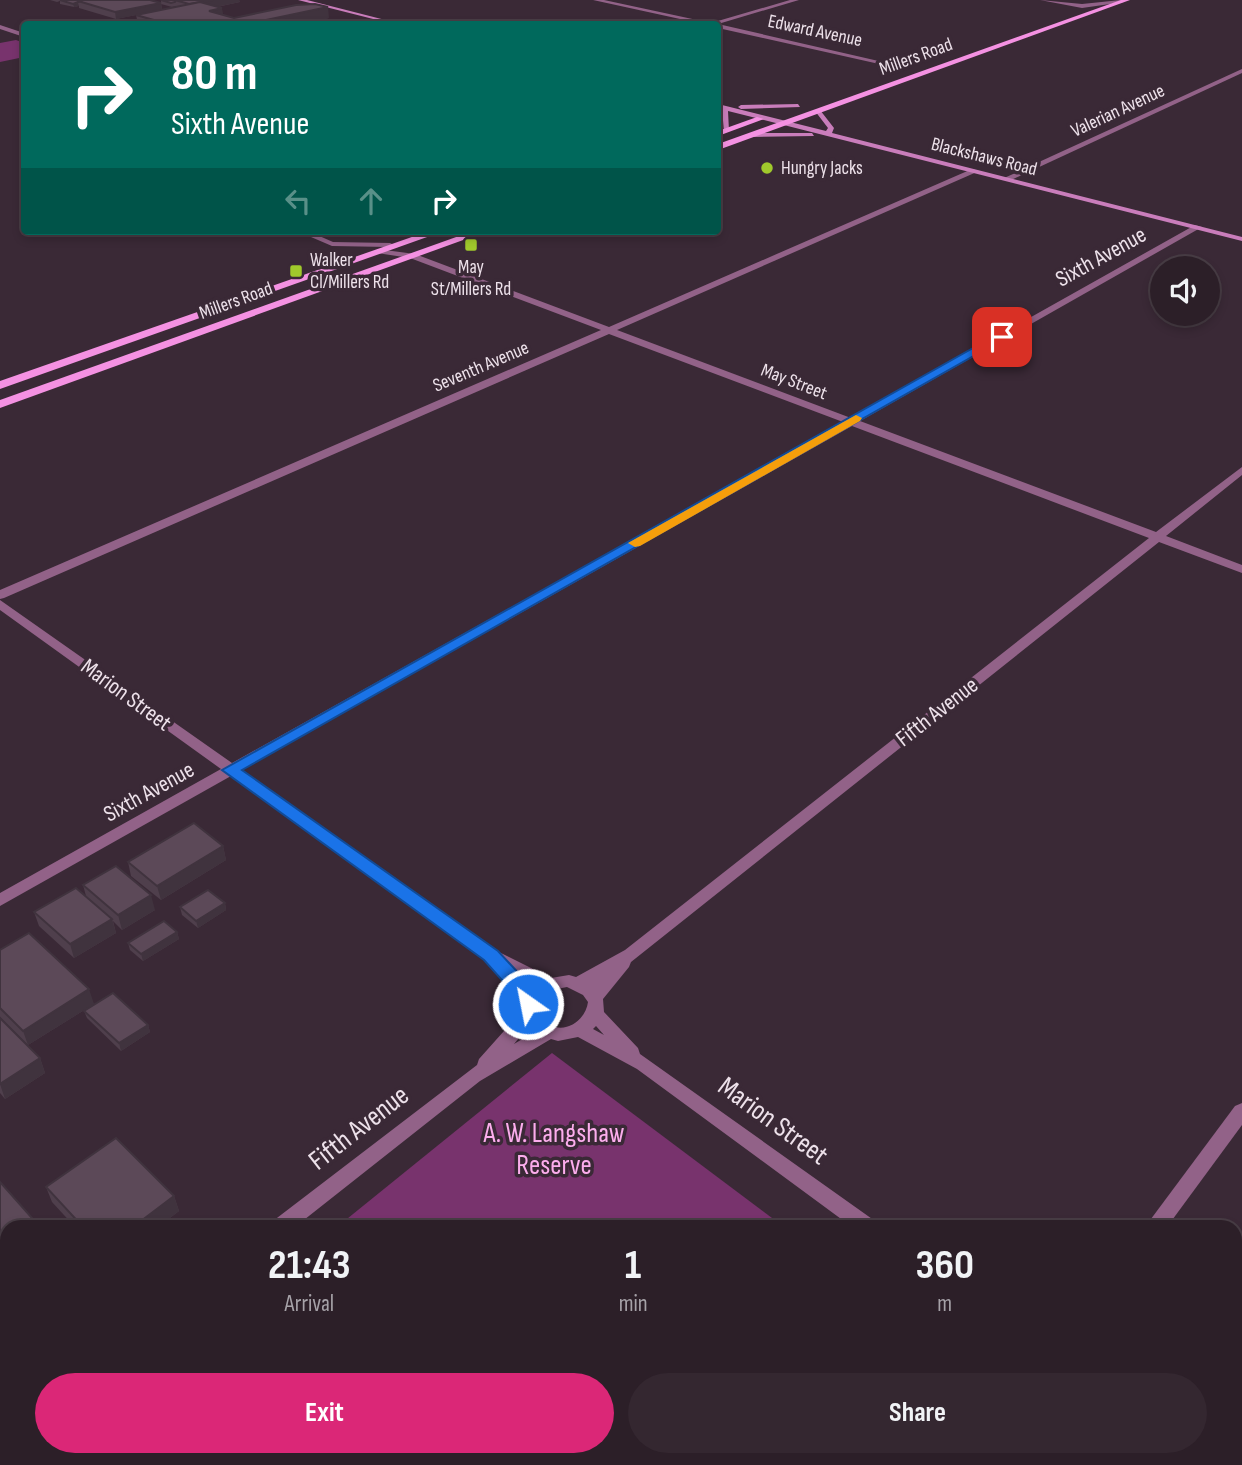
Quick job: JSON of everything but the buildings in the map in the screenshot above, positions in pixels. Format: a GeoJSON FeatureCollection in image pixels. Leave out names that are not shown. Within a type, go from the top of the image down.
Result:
{"type":"FeatureCollection","features":[{"type":"Feature","properties":{"kind":"main road"},"geometry":{"type":"LineString","coordinates":[[301,0],[386,21]]}},
{"type":"Feature","properties":{"kind":"main road"},"geometry":{"type":"LineString","coordinates":[[1063,13],[1100,0]]}},
{"type":"Feature","properties":{"kind":"main road","name":"Millers Road"},"geometry":{"type":"LineString","coordinates":[[721,146],[1124,1]]}},
{"type":"Feature","properties":{"kind":"main road","name":"Millers Road"},"geometry":{"type":"LineString","coordinates":[[884,75],[919,63]]}},
{"type":"Feature","properties":{"kind":"main road"},"geometry":{"type":"LineString","coordinates":[[798,106],[721,107],[722,133],[808,103]]}},
{"type":"Feature","properties":{"kind":"main road","name":"Blackshaws Road"},"geometry":{"type":"LineString","coordinates":[[721,107],[1242,239]]}},
{"type":"Feature","properties":{"kind":"main road"},"geometry":{"type":"LineString","coordinates":[[753,135],[828,134],[831,128],[818,111]]}},
{"type":"Feature","properties":{"kind":"main road","name":"Millers Road"},"geometry":{"type":"LineString","coordinates":[[0,385],[428,235]]}},
{"type":"Feature","properties":{"kind":"main road","name":"Millers Road"},"geometry":{"type":"LineString","coordinates":[[0,404],[472,235]]}},
{"type":"Feature","properties":{"kind":"street"},"geometry":{"type":"LineString","coordinates":[[596,0],[696,21]]}},
{"type":"Feature","properties":{"kind":"street"},"geometry":{"type":"LineString","coordinates":[[721,21],[796,0]]}},
{"type":"Feature","properties":{"kind":"street"},"geometry":{"type":"LineString","coordinates":[[1043,0],[1082,6],[1124,1]]}},
{"type":"Feature","properties":{"kind":"street"},"geometry":{"type":"LineString","coordinates":[[0,27],[21,34]]}},
{"type":"Feature","properties":{"kind":"street","name":"Edward Avenue"},"geometry":{"type":"LineString","coordinates":[[721,27],[906,68]]}},
{"type":"Feature","properties":{"kind":"street","name":"Valerian Avenue"},"geometry":{"type":"LineString","coordinates":[[1006,179],[1242,71]]}},
{"type":"Feature","properties":{"kind":"street","name":"Seventh Avenue"},"geometry":{"type":"LineString","coordinates":[[0,595],[975,171]]}},
{"type":"Feature","properties":{"kind":"street","name":"Sixth Avenue"},"geometry":{"type":"LineString","coordinates":[[0,900],[1198,227]]}},
{"type":"Feature","properties":{"kind":"street"},"geometry":{"type":"LineString","coordinates":[[311,235],[332,244],[397,246]]}},
{"type":"Feature","properties":{"kind":"street"},"geometry":{"type":"LineString","coordinates":[[332,244],[347,262]]}},
{"type":"Feature","properties":{"kind":"street","name":"May Street"},"geometry":{"type":"LineString","coordinates":[[397,246],[412,256]]}},
{"type":"Feature","properties":{"kind":"street","name":"May Street"},"geometry":{"type":"LineString","coordinates":[[380,251],[412,256],[1242,569]]}},
{"type":"Feature","properties":{"kind":"street","name":"Fifth Avenue"},"geometry":{"type":"LineString","coordinates":[[578,984],[631,954],[1242,470]]}},
{"type":"Feature","properties":{"kind":"street","name":"Marion Street"},"geometry":{"type":"LineString","coordinates":[[0,604],[491,956],[550,984]]}},
{"type":"Feature","properties":{"kind":"street","name":"Fifth Avenue"},"geometry":{"type":"LineString","coordinates":[[595,1006],[631,954]]}},
{"type":"Feature","properties":{"kind":"street","name":"Marion Street"},"geometry":{"type":"LineString","coordinates":[[491,956],[529,1007]]}},
{"type":"Feature","properties":{"kind":"street"},"geometry":{"type":"LineString","coordinates":[[569,981],[578,984],[595,1006],[580,1030],[569,1033],[548,1032],[533,1022],[529,1007],[541,987],[550,984],[569,981]]}},
{"type":"Feature","properties":{"kind":"street","name":"Marion Street"},"geometry":{"type":"LineString","coordinates":[[595,1006],[643,1064]]}},
{"type":"Feature","properties":{"kind":"street","name":"Fifth Avenue"},"geometry":{"type":"LineString","coordinates":[[474,1076],[529,1007]]}},
{"type":"Feature","properties":{"kind":"street","name":"Marion Street"},"geometry":{"type":"LineString","coordinates":[[580,1030],[643,1064],[857,1220]]}},
{"type":"Feature","properties":{"kind":"street","name":"Fifth Avenue"},"geometry":{"type":"LineString","coordinates":[[289,1220],[474,1076],[548,1032]]}},
{"type":"Feature","properties":{"kind":"street"},"geometry":{"type":"LineString","coordinates":[[1161,1220],[1242,1111]]}},
{"type":"Feature","properties":{"kind":"green space"},"geometry":{"type":"Polygon","coordinates":[[[16,40],[21,42],[21,58],[0,62],[0,43],[16,40]]]}},
{"type":"Feature","properties":{"kind":"green space","name":"A. W. Langshaw Reserve"},"geometry":{"type":"Polygon","coordinates":[[[552,1053],[775,1220],[346,1220],[552,1053]]]}},
{"type":"Feature","properties":{"kind":"slow traffic"},"geometry":{"type":"LineString","coordinates":[[635,543],[856,418]]}},
{"type":"Feature","properties":{"kind":"place","name":"Hungry Jacks"},"geometry":{"type":"Point","coordinates":[767,168]}},
{"type":"Feature","properties":{"kind":"place","name":"May St/Millers Rd"},"geometry":{"type":"Point","coordinates":[471,245]}},
{"type":"Feature","properties":{"kind":"place","name":"Walker Cl/Millers Rd"},"geometry":{"type":"Point","coordinates":[296,271]}},
{"type":"Feature","properties":{"kind":"route"},"geometry":{"type":"LineString","coordinates":[[528,1004],[530,999],[491,956],[230,770],[1002,337]]}}]}
